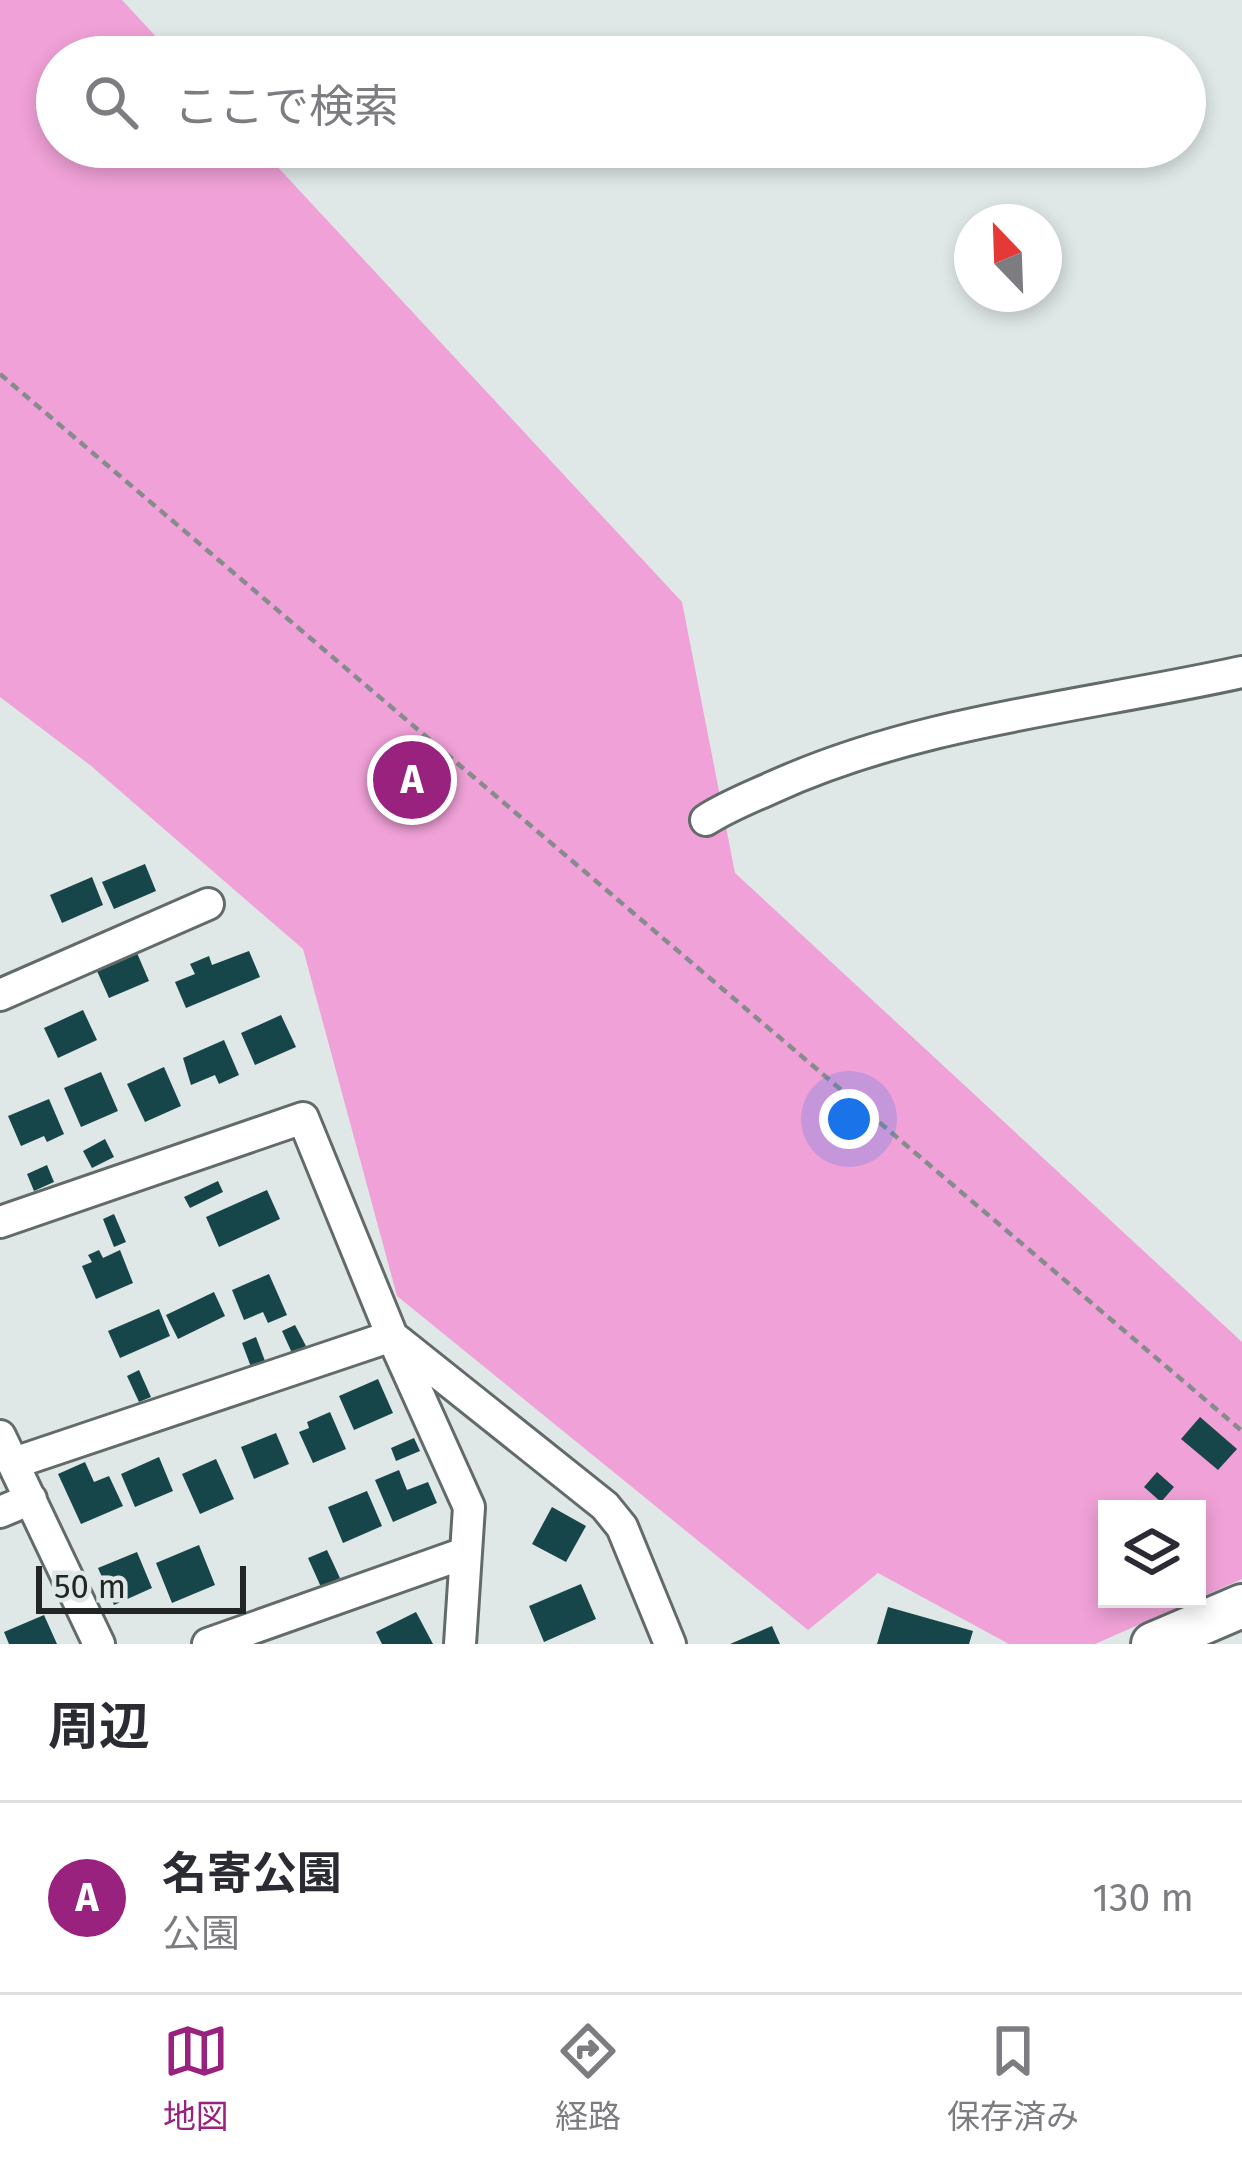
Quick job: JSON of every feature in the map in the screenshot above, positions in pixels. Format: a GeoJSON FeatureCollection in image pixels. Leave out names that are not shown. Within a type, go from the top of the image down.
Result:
{"type":"FeatureCollection","features":[{"type":"Feature","properties":{"kind":"street"},"geometry":{"type":"LineString","coordinates":[[706,820],[833,760],[1012,713],[1148,693],[1242,672]]}},
{"type":"Feature","properties":{"kind":"street"},"geometry":{"type":"LineString","coordinates":[[0,995],[208,904]]}},
{"type":"Feature","properties":{"kind":"street"},"geometry":{"type":"LineString","coordinates":[[0,1222],[303,1118],[469,1508],[460,1644]]}},
{"type":"Feature","properties":{"kind":"street"},"geometry":{"type":"LineString","coordinates":[[99,1644],[7,1450],[392,1336]]}},
{"type":"Feature","properties":{"kind":"street"},"geometry":{"type":"LineString","coordinates":[[392,1336],[605,1506],[622,1527],[670,1644]]}},
{"type":"Feature","properties":{"kind":"street"},"geometry":{"type":"LineString","coordinates":[[0,1512],[31,1499]]}},
{"type":"Feature","properties":{"kind":"street"},"geometry":{"type":"LineString","coordinates":[[208,1644],[465,1553]]}},
{"type":"Feature","properties":{"kind":"street"},"geometry":{"type":"LineString","coordinates":[[1153,1644],[1242,1606]]}},
{"type":"Feature","properties":{"kind":"path"},"geometry":{"type":"LineString","coordinates":[[0,374],[1242,1431]]}},
{"type":"Feature","properties":{"kind":"shaded area"},"geometry":{"type":"Polygon","coordinates":[[[0,0],[122,0],[155,36],[36,36],[36,168],[279,168],[682,602],[735,873],[1242,1342],[1242,1579],[1206,1595],[1206,1500],[1098,1500],[1098,1608],[1177,1608],[1095,1644],[1009,1644],[878,1573],[808,1630],[397,1296],[303,949],[90,765],[0,697],[0,0]]]}},
{"type":"Feature","properties":{"kind":"building"},"geometry":{"type":"Polygon","coordinates":[[[145,864],[156,891],[114,909],[102,882],[145,864]]]}},
{"type":"Feature","properties":{"kind":"building"},"geometry":{"type":"Polygon","coordinates":[[[92,877],[103,905],[62,923],[50,895],[92,877]]]}},
{"type":"Feature","properties":{"kind":"building"},"geometry":{"type":"Polygon","coordinates":[[[249,951],[260,977],[186,1008],[175,982],[195,974],[190,964],[209,956],[212,965],[249,951]]]}},
{"type":"Feature","properties":{"kind":"building"},"geometry":{"type":"Polygon","coordinates":[[[137,953],[149,981],[109,998],[97,971],[137,953]]]}},
{"type":"Feature","properties":{"kind":"building"},"geometry":{"type":"Polygon","coordinates":[[[83,1010],[97,1040],[58,1058],[44,1028],[83,1010]]]}},
{"type":"Feature","properties":{"kind":"building"},"geometry":{"type":"Polygon","coordinates":[[[281,1015],[296,1047],[255,1065],[241,1033],[281,1015]]]}},
{"type":"Feature","properties":{"kind":"building"},"geometry":{"type":"Polygon","coordinates":[[[224,1040],[239,1075],[219,1084],[215,1075],[191,1085],[183,1058],[224,1040]]]}},
{"type":"Feature","properties":{"kind":"building"},"geometry":{"type":"Polygon","coordinates":[[[164,1067],[181,1106],[145,1122],[127,1084],[164,1067]]]}},
{"type":"Feature","properties":{"kind":"building"},"geometry":{"type":"Polygon","coordinates":[[[101,1072],[118,1111],[81,1127],[64,1088],[101,1072]]]}},
{"type":"Feature","properties":{"kind":"building"},"geometry":{"type":"Polygon","coordinates":[[[49,1099],[64,1134],[21,1146],[8,1116],[49,1099]]]}},
{"type":"Feature","properties":{"kind":"building"},"geometry":{"type":"Polygon","coordinates":[[[105,1139],[114,1157],[92,1168],[83,1151],[105,1139]]]}},
{"type":"Feature","properties":{"kind":"building"},"geometry":{"type":"Polygon","coordinates":[[[47,1165],[54,1182],[34,1191],[27,1174],[47,1165]]]}},
{"type":"Feature","properties":{"kind":"building"},"geometry":{"type":"Polygon","coordinates":[[[218,1181],[223,1192],[190,1208],[184,1197],[218,1181]]]}},
{"type":"Feature","properties":{"kind":"building"},"geometry":{"type":"Polygon","coordinates":[[[267,1190],[280,1219],[219,1247],[206,1217],[267,1190]]]}},
{"type":"Feature","properties":{"kind":"building"},"geometry":{"type":"Polygon","coordinates":[[[114,1214],[126,1242],[114,1247],[103,1219],[114,1214]]]}},
{"type":"Feature","properties":{"kind":"building"},"geometry":{"type":"Polygon","coordinates":[[[99,1250],[103,1258],[120,1250],[133,1283],[96,1299],[82,1266],[92,1262],[88,1255],[99,1250]]]}},
{"type":"Feature","properties":{"kind":"building"},"geometry":{"type":"Polygon","coordinates":[[[269,1274],[287,1315],[268,1323],[263,1312],[244,1320],[232,1290],[269,1274]]]}},
{"type":"Feature","properties":{"kind":"building"},"geometry":{"type":"Polygon","coordinates":[[[214,1292],[225,1316],[178,1339],[166,1315],[214,1292]]]}},
{"type":"Feature","properties":{"kind":"building"},"geometry":{"type":"Polygon","coordinates":[[[159,1309],[170,1336],[120,1358],[108,1331],[159,1309]]]}},
{"type":"Feature","properties":{"kind":"building"},"geometry":{"type":"Polygon","coordinates":[[[295,1325],[306,1346],[292,1353],[282,1331],[295,1325]]]}},
{"type":"Feature","properties":{"kind":"building"},"geometry":{"type":"Polygon","coordinates":[[[256,1337],[265,1361],[251,1367],[242,1343],[256,1337]]]}},
{"type":"Feature","properties":{"kind":"building"},"geometry":{"type":"Polygon","coordinates":[[[139,1370],[151,1397],[139,1402],[127,1376],[139,1370]]]}},
{"type":"Feature","properties":{"kind":"building"},"geometry":{"type":"Polygon","coordinates":[[[378,1379],[393,1413],[354,1430],[339,1396],[378,1379]]]}},
{"type":"Feature","properties":{"kind":"building"},"geometry":{"type":"Polygon","coordinates":[[[330,1412],[346,1449],[313,1463],[299,1432],[309,1428],[307,1422],[330,1412]]]}},
{"type":"Feature","properties":{"kind":"building"},"geometry":{"type":"Polygon","coordinates":[[[1200,1417],[1237,1449],[1218,1470],[1181,1439],[1200,1417]]]}},
{"type":"Feature","properties":{"kind":"building"},"geometry":{"type":"Polygon","coordinates":[[[276,1433],[289,1464],[254,1479],[241,1447],[276,1433]]]}},
{"type":"Feature","properties":{"kind":"building"},"geometry":{"type":"Polygon","coordinates":[[[414,1438],[420,1451],[396,1461],[391,1448],[414,1438]]]}},
{"type":"Feature","properties":{"kind":"building"},"geometry":{"type":"Polygon","coordinates":[[[159,1457],[173,1491],[135,1507],[121,1474],[159,1457]]]}},
{"type":"Feature","properties":{"kind":"building"},"geometry":{"type":"Polygon","coordinates":[[[216,1459],[234,1499],[200,1514],[182,1474],[216,1459]]]}},
{"type":"Feature","properties":{"kind":"building"},"geometry":{"type":"Polygon","coordinates":[[[85,1462],[94,1482],[109,1476],[123,1506],[81,1524],[58,1474],[85,1462]]]}},
{"type":"Feature","properties":{"kind":"building"},"geometry":{"type":"Polygon","coordinates":[[[399,1470],[407,1490],[428,1482],[437,1503],[393,1522],[375,1480],[399,1470]]]}},
{"type":"Feature","properties":{"kind":"building"},"geometry":{"type":"Polygon","coordinates":[[[1157,1472],[1174,1487],[1159,1500],[1144,1487],[1157,1472]]]}},
{"type":"Feature","properties":{"kind":"building"},"geometry":{"type":"Polygon","coordinates":[[[367,1491],[382,1526],[343,1543],[328,1507],[367,1491]]]}},
{"type":"Feature","properties":{"kind":"building"},"geometry":{"type":"Polygon","coordinates":[[[552,1507],[586,1526],[566,1562],[532,1544],[552,1507]]]}},
{"type":"Feature","properties":{"kind":"building"},"geometry":{"type":"Polygon","coordinates":[[[199,1545],[215,1585],[172,1603],[156,1563],[199,1545]]]}},
{"type":"Feature","properties":{"kind":"building"},"geometry":{"type":"Polygon","coordinates":[[[327,1550],[340,1578],[321,1587],[308,1558],[327,1550]]]}},
{"type":"Feature","properties":{"kind":"building"},"geometry":{"type":"Polygon","coordinates":[[[137,1552],[152,1588],[114,1605],[98,1568],[137,1552]]]}},
{"type":"Feature","properties":{"kind":"building"},"geometry":{"type":"Polygon","coordinates":[[[581,1584],[596,1619],[544,1642],[529,1606],[581,1584]]]}},
{"type":"Feature","properties":{"kind":"building"},"geometry":{"type":"Polygon","coordinates":[[[888,1607],[973,1631],[969,1644],[877,1644],[888,1607]]]}},
{"type":"Feature","properties":{"kind":"building"},"geometry":{"type":"Polygon","coordinates":[[[416,1612],[433,1644],[382,1644],[376,1632],[416,1612]]]}},
{"type":"Feature","properties":{"kind":"building"},"geometry":{"type":"Polygon","coordinates":[[[44,1615],[57,1644],[9,1644],[4,1632],[44,1615]]]}},
{"type":"Feature","properties":{"kind":"building"},"geometry":{"type":"Polygon","coordinates":[[[772,1626],[780,1644],[730,1644],[772,1626]]]}},
{"type":"Feature","properties":{"kind":"place","name":"名寄公園"},"geometry":{"type":"Point","coordinates":[412,780]}}]}
